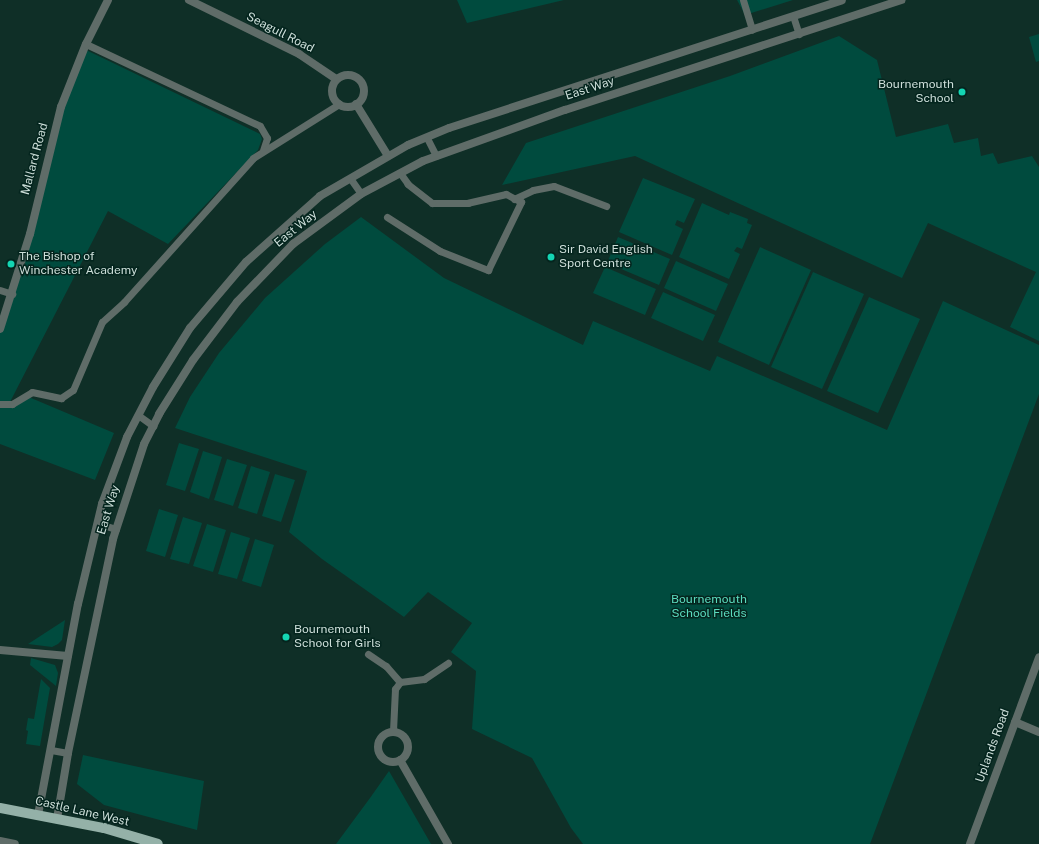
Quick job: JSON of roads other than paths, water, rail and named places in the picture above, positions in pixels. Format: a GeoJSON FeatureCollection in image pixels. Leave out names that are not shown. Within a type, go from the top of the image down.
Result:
{"type":"FeatureCollection","features":[{"type":"Feature","properties":{"kind":"main road","name":"Castle Lane West"},"geometry":{"type":"LineString","coordinates":[[0,807],[57,818],[158,844]]}},
{"type":"Feature","properties":{"kind":"street","name":"Mallard Road"},"geometry":{"type":"LineString","coordinates":[[0,328],[12,294],[61,107],[86,44],[108,0]]}},
{"type":"Feature","properties":{"kind":"street","name":"Seagull Road"},"geometry":{"type":"LineString","coordinates":[[189,0],[299,54],[336,79]]}},
{"type":"Feature","properties":{"kind":"street","name":"East Way"},"geometry":{"type":"LineString","coordinates":[[38,815],[68,656],[96,523],[127,438],[152,387],[190,328],[246,262],[320,196],[388,156],[427,138],[842,0]]}},
{"type":"Feature","properties":{"kind":"street","name":"East Way"},"geometry":{"type":"LineString","coordinates":[[57,818],[68,753],[116,529],[130,483],[153,426],[193,360],[237,302],[293,244],[361,194],[436,156],[566,110],[901,0]]}},
{"type":"Feature","properties":{"kind":"street"},"geometry":{"type":"LineString","coordinates":[[348,75],[361,82],[365,88],[364,96],[356,104],[346,107],[340,104],[332,93],[336,79],[348,75]]}},
{"type":"Feature","properties":{"kind":"street"},"geometry":{"type":"LineString","coordinates":[[356,104],[388,156]]}},
{"type":"Feature","properties":{"kind":"street"},"geometry":{"type":"LineString","coordinates":[[0,650],[68,656]]}},
{"type":"Feature","properties":{"kind":"street","name":"Uplands Road"},"geometry":{"type":"LineString","coordinates":[[970,844],[1039,657]]}},
{"type":"Feature","properties":{"kind":"street"},"geometry":{"type":"LineString","coordinates":[[1015,722],[1039,732]]}},
{"type":"Feature","properties":{"kind":"street"},"geometry":{"type":"LineString","coordinates":[[393,731],[403,735],[408,741],[408,751],[400,760],[386,760],[378,750],[381,738],[393,731]]}},
{"type":"Feature","properties":{"kind":"street"},"geometry":{"type":"LineString","coordinates":[[400,760],[448,844]]}},
{"type":"Feature","properties":{"kind":"street"},"geometry":{"type":"LineString","coordinates":[[0,841],[15,844]]}},
{"type":"Feature","properties":{"kind":"lane"},"geometry":{"type":"LineString","coordinates":[[743,0],[752,30]]}},
{"type":"Feature","properties":{"kind":"lane"},"geometry":{"type":"LineString","coordinates":[[793,16],[799,34]]}},
{"type":"Feature","properties":{"kind":"lane"},"geometry":{"type":"LineString","coordinates":[[86,44],[260,126],[267,138],[262,150]]}},
{"type":"Feature","properties":{"kind":"lane"},"geometry":{"type":"LineString","coordinates":[[0,404],[12,404],[32,392],[61,398],[73,390],[102,322],[262,150],[340,104]]}},
{"type":"Feature","properties":{"kind":"lane"},"geometry":{"type":"LineString","coordinates":[[427,138],[436,156]]}},
{"type":"Feature","properties":{"kind":"lane"},"geometry":{"type":"LineString","coordinates":[[386,217],[440,251],[488,270],[521,202],[506,194],[468,203],[441,205],[424,199],[408,184],[400,173]]}},
{"type":"Feature","properties":{"kind":"lane"},"geometry":{"type":"LineString","coordinates":[[350,178],[361,194]]}},
{"type":"Feature","properties":{"kind":"lane"},"geometry":{"type":"LineString","coordinates":[[514,198],[532,190],[554,186],[606,206]]}},
{"type":"Feature","properties":{"kind":"lane"},"geometry":{"type":"LineString","coordinates":[[0,290],[12,294]]}},
{"type":"Feature","properties":{"kind":"lane"},"geometry":{"type":"LineString","coordinates":[[138,415],[153,426]]}},
{"type":"Feature","properties":{"kind":"lane"},"geometry":{"type":"LineString","coordinates":[[96,523],[116,529]]}},
{"type":"Feature","properties":{"kind":"lane"},"geometry":{"type":"LineString","coordinates":[[368,654],[386,666],[400,682]]}},
{"type":"Feature","properties":{"kind":"lane"},"geometry":{"type":"LineString","coordinates":[[393,731],[395,689],[400,682],[424,679],[448,663]]}},
{"type":"Feature","properties":{"kind":"lane"},"geometry":{"type":"LineString","coordinates":[[51,750],[68,753]]}},
{"type":"Feature","properties":{"kind":"place","name":"Bournemouth School"},"geometry":{"type":"Point","coordinates":[962,92]}},
{"type":"Feature","properties":{"kind":"place","name":"Sir David English Sport Centre"},"geometry":{"type":"Point","coordinates":[551,257]}},
{"type":"Feature","properties":{"kind":"place","name":"The Bishop of Winchester Academy"},"geometry":{"type":"Point","coordinates":[11,264]}},
{"type":"Feature","properties":{"kind":"place","name":"Bournemouth School for Girls"},"geometry":{"type":"Point","coordinates":[286,637]}},
{"type":"Feature","properties":{"kind":"park label","name":"Bournemouth School Fields"},"geometry":{"type":"Point","coordinates":[709,607]}}]}
